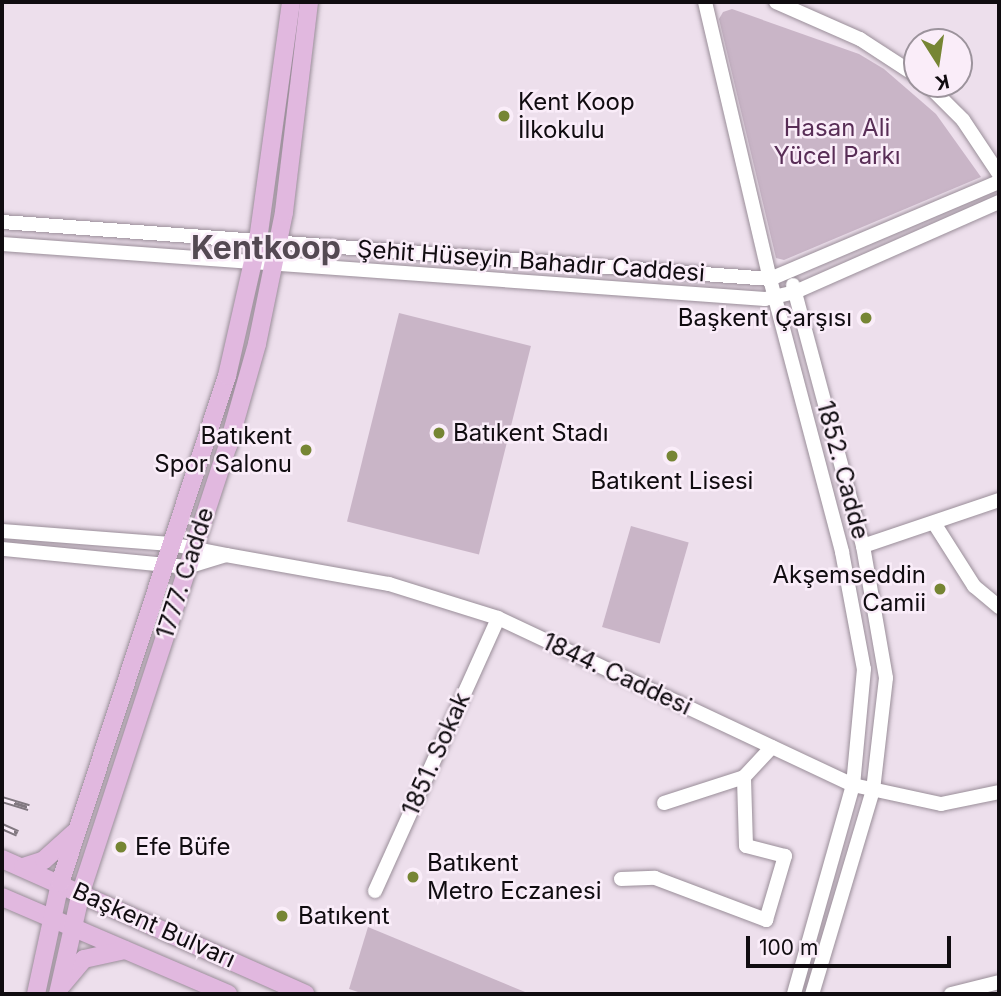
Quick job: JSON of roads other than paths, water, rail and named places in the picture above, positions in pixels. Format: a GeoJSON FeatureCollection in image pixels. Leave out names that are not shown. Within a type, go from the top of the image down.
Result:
{"type":"FeatureCollection","features":[{"type":"Feature","properties":{"kind":"main road","name":"1777. Cadde"},"geometry":{"type":"LineString","coordinates":[[36,994],[60,883],[227,376],[258,240],[291,2]]}},
{"type":"Feature","properties":{"kind":"main road","name":"1777. Cadde"},"geometry":{"type":"LineString","coordinates":[[58,992],[81,892],[249,372],[279,242],[309,2]]}},
{"type":"Feature","properties":{"kind":"main road"},"geometry":{"type":"LineString","coordinates":[[23,867],[44,860],[77,831]]}},
{"type":"Feature","properties":{"kind":"main road","name":"Başkent Bulvarı"},"geometry":{"type":"LineString","coordinates":[[2,859],[305,994]]}},
{"type":"Feature","properties":{"kind":"main road","name":"Başkent Bulvarı"},"geometry":{"type":"LineString","coordinates":[[2,897],[228,994]]}},
{"type":"Feature","properties":{"kind":"main road"},"geometry":{"type":"LineString","coordinates":[[58,992],[84,959],[128,950]]}},
{"type":"Feature","properties":{"kind":"street","name":"1852. Cadde"},"geometry":{"type":"LineString","coordinates":[[705,2],[770,279],[842,552],[862,652],[865,683],[852,785],[794,994]]}},
{"type":"Feature","properties":{"kind":"street"},"geometry":{"type":"LineString","coordinates":[[776,2],[860,40],[903,67]]}},
{"type":"Feature","properties":{"kind":"street"},"geometry":{"type":"LineString","coordinates":[[941,98],[963,120],[999,174]]}},
{"type":"Feature","properties":{"kind":"street","name":"Şehit Hüseyin Bahadır Caddesi"},"geometry":{"type":"LineString","coordinates":[[2,222],[770,279],[790,274],[999,182]]}},
{"type":"Feature","properties":{"kind":"street","name":"Şehit Hüseyin Bahadır Caddesi"},"geometry":{"type":"LineString","coordinates":[[2,244],[275,260],[775,298],[795,292],[999,202]]}},
{"type":"Feature","properties":{"kind":"street","name":"1852. Cadde"},"geometry":{"type":"LineString","coordinates":[[790,274],[863,547],[886,678],[873,790],[812,994]]}},
{"type":"Feature","properties":{"kind":"street"},"geometry":{"type":"LineString","coordinates":[[863,547],[999,500]]}},
{"type":"Feature","properties":{"kind":"street"},"geometry":{"type":"LineString","coordinates":[[934,523],[967,577],[999,607]]}},
{"type":"Feature","properties":{"kind":"street","name":"1844. Caddesi"},"geometry":{"type":"LineString","coordinates":[[2,531],[171,544],[389,583],[498,618],[852,785],[941,804],[999,792]]}},
{"type":"Feature","properties":{"kind":"street"},"geometry":{"type":"LineString","coordinates":[[2,549],[166,562],[187,567],[226,555]]}},
{"type":"Feature","properties":{"kind":"street","name":"1851. Sokak"},"geometry":{"type":"LineString","coordinates":[[375,891],[498,618]]}},
{"type":"Feature","properties":{"kind":"street"},"geometry":{"type":"LineString","coordinates":[[664,803],[744,777],[772,747]]}},
{"type":"Feature","properties":{"kind":"street"},"geometry":{"type":"LineString","coordinates":[[621,879],[656,878],[766,920],[785,856],[746,845],[744,777]]}},
{"type":"Feature","properties":{"kind":"street"},"geometry":{"type":"LineString","coordinates":[[951,994],[999,982]]}},
{"type":"Feature","properties":{"kind":"railway"},"geometry":{"type":"LineString","coordinates":[[2,799],[29,807]]}},
{"type":"Feature","properties":{"kind":"railway"},"geometry":{"type":"LineString","coordinates":[[2,826],[18,833]]}},
{"type":"Feature","properties":{"kind":"place","name":"Kent Koop İlkokulu"},"geometry":{"type":"Point","coordinates":[504,116]}},
{"type":"Feature","properties":{"kind":"place","name":"Başkent Çarşısı"},"geometry":{"type":"Point","coordinates":[866,318]}},
{"type":"Feature","properties":{"kind":"place","name":"Batıkent Stadı"},"geometry":{"type":"Point","coordinates":[439,433]}},
{"type":"Feature","properties":{"kind":"place","name":"Batıkent Spor Salonu"},"geometry":{"type":"Point","coordinates":[306,450]}},
{"type":"Feature","properties":{"kind":"place","name":"Batıkent Lisesi"},"geometry":{"type":"Point","coordinates":[672,456]}},
{"type":"Feature","properties":{"kind":"place","name":"Akşemseddin Camii"},"geometry":{"type":"Point","coordinates":[940,589]}},
{"type":"Feature","properties":{"kind":"place","name":"Efe Büfe"},"geometry":{"type":"Point","coordinates":[121,847]}},
{"type":"Feature","properties":{"kind":"place","name":"Batıkent Metro Eczanesi"},"geometry":{"type":"Point","coordinates":[413,877]}},
{"type":"Feature","properties":{"kind":"place","name":"Batıkent"},"geometry":{"type":"Point","coordinates":[282,916]}},
{"type":"Feature","properties":{"kind":"district","name":"Kentkoop"},"geometry":{"type":"Point","coordinates":[266,248]}},
{"type":"Feature","properties":{"kind":"park label","name":"Hasan Ali Yücel Parkı"},"geometry":{"type":"Point","coordinates":[837,142]}}]}
